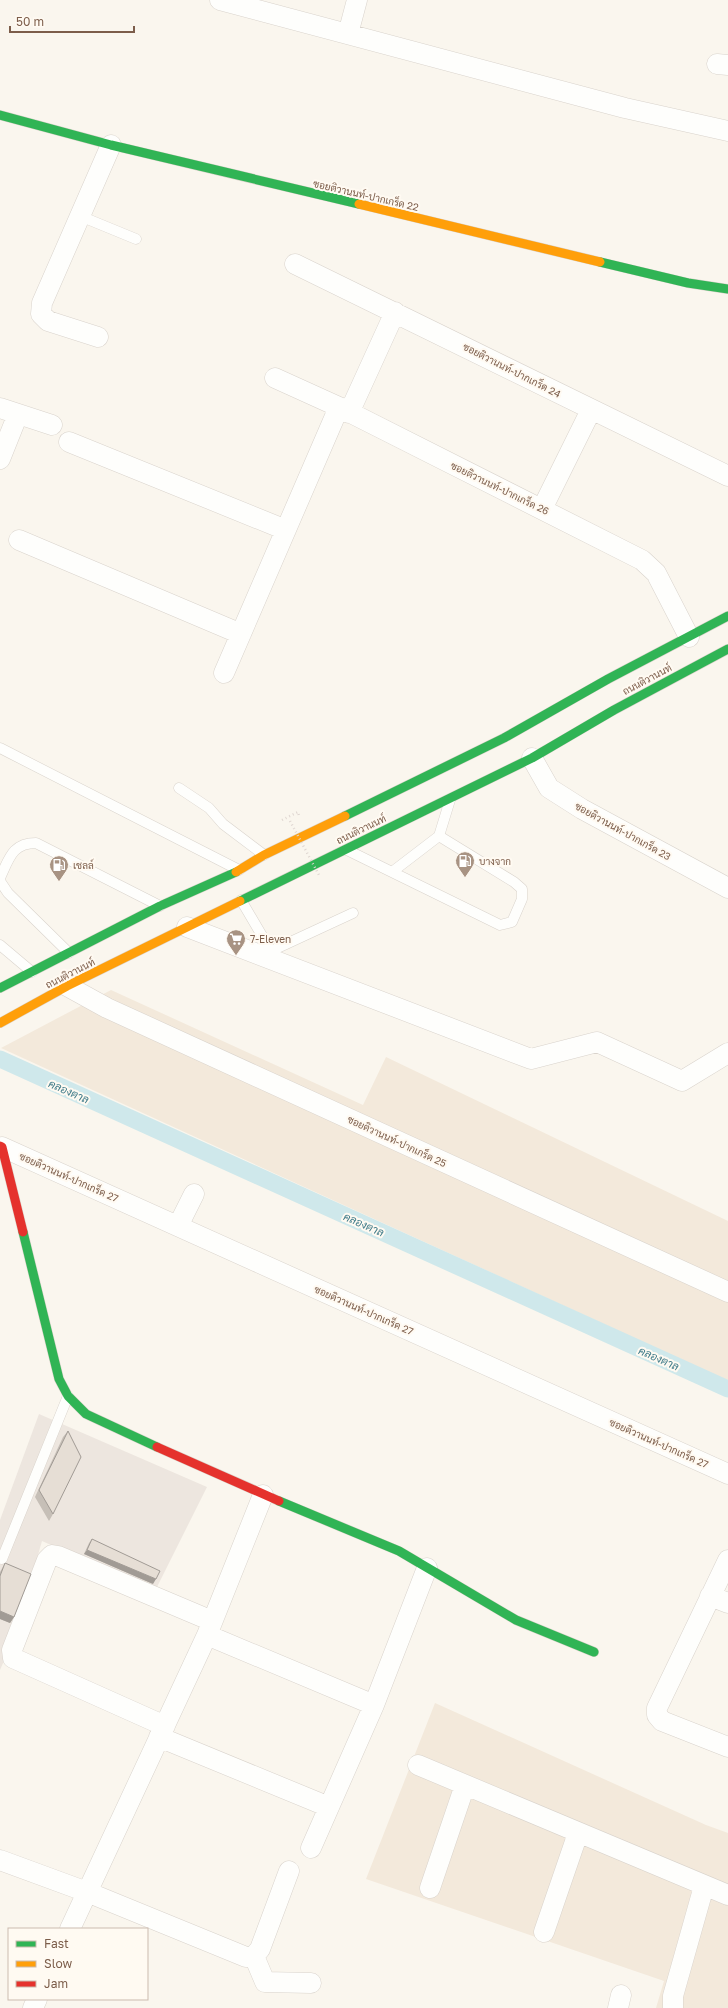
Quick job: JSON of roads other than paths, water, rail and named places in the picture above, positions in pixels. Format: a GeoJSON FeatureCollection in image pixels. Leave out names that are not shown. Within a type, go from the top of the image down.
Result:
{"type":"FeatureCollection","features":[{"type":"Feature","properties":{"kind":"main road","name":"ซอยติวานนท์-ปากเกร็ด 22"},"geometry":{"type":"LineString","coordinates":[[0,115],[111,145],[688,284],[728,289]]}},
{"type":"Feature","properties":{"kind":"main road","name":"ถนนติวานนท์"},"geometry":{"type":"LineString","coordinates":[[0,988],[160,906],[239,870],[264,856],[504,738],[608,679],[728,616]]}},
{"type":"Feature","properties":{"kind":"main road","name":"ถนนติวานนท์"},"geometry":{"type":"LineString","coordinates":[[0,1023],[67,986],[532,758],[614,710],[728,649]]}},
{"type":"Feature","properties":{"kind":"main road"},"geometry":{"type":"LineString","coordinates":[[1,1146],[59,1380],[68,1396],[86,1414],[263,1495],[398,1551],[516,1620],[594,1652]]}},
{"type":"Feature","properties":{"kind":"street"},"geometry":{"type":"LineString","coordinates":[[220,0],[625,108],[728,131]]}},
{"type":"Feature","properties":{"kind":"street"},"geometry":{"type":"LineString","coordinates":[[348,34],[356,0]]}},
{"type":"Feature","properties":{"kind":"street"},"geometry":{"type":"LineString","coordinates":[[98,337],[48,321],[41,314],[42,303],[111,145]]}},
{"type":"Feature","properties":{"kind":"street","name":"ซอยติวานนท์-ปากเกร็ด 24"},"geometry":{"type":"LineString","coordinates":[[296,264],[728,476]]}},
{"type":"Feature","properties":{"kind":"street"},"geometry":{"type":"LineString","coordinates":[[224,673],[286,530],[344,410],[395,312]]}},
{"type":"Feature","properties":{"kind":"street","name":"ซอยติวานนท์-ปากเกร็ด 26"},"geometry":{"type":"LineString","coordinates":[[275,378],[344,410],[642,560],[656,573],[689,637]]}},
{"type":"Feature","properties":{"kind":"street"},"geometry":{"type":"LineString","coordinates":[[542,509],[591,410]]}},
{"type":"Feature","properties":{"kind":"street"},"geometry":{"type":"LineString","coordinates":[[0,459],[9,411],[52,425]]}},
{"type":"Feature","properties":{"kind":"street"},"geometry":{"type":"LineString","coordinates":[[68,442],[286,530]]}},
{"type":"Feature","properties":{"kind":"street"},"geometry":{"type":"LineString","coordinates":[[19,540],[241,634]]}},
{"type":"Feature","properties":{"kind":"street","name":"ซอยติวานนท์-ปากเกร็ด 23"},"geometry":{"type":"LineString","coordinates":[[532,758],[549,788],[582,809],[728,888]]}},
{"type":"Feature","properties":{"kind":"street"},"geometry":{"type":"LineString","coordinates":[[187,927],[531,1059],[596,1042],[682,1081],[728,1053]]}},
{"type":"Feature","properties":{"kind":"street","name":"ซอยติวานนท์-ปากเกร็ด 25"},"geometry":{"type":"LineString","coordinates":[[67,986],[106,1008],[728,1292]]}},
{"type":"Feature","properties":{"kind":"street","name":"ซอยติวานนท์-ปากเกร็ด 27"},"geometry":{"type":"LineString","coordinates":[[1,1146],[728,1474]]}},
{"type":"Feature","properties":{"kind":"street"},"geometry":{"type":"LineString","coordinates":[[178,1226],[194,1194]]}},
{"type":"Feature","properties":{"kind":"street"},"geometry":{"type":"LineString","coordinates":[[70,1928],[210,1628],[263,1495]]}},
{"type":"Feature","properties":{"kind":"street"},"geometry":{"type":"LineString","coordinates":[[329,1807],[162,1731],[13,1658],[12,1650],[47,1560],[52,1555],[58,1556],[374,1704]]}},
{"type":"Feature","properties":{"kind":"street"},"geometry":{"type":"LineString","coordinates":[[728,1560],[719,1600],[657,1708],[657,1716],[662,1721],[728,1747]]}},
{"type":"Feature","properties":{"kind":"street"},"geometry":{"type":"LineString","coordinates":[[311,1848],[374,1704],[427,1568]]}},
{"type":"Feature","properties":{"kind":"street"},"geometry":{"type":"LineString","coordinates":[[418,1765],[728,1895]]}},
{"type":"Feature","properties":{"kind":"street"},"geometry":{"type":"LineString","coordinates":[[430,1888],[465,1785]]}},
{"type":"Feature","properties":{"kind":"street"},"geometry":{"type":"LineString","coordinates":[[544,1932],[578,1833]]}},
{"type":"Feature","properties":{"kind":"street"},"geometry":{"type":"LineString","coordinates":[[0,1860],[87,1892],[246,1957],[254,1956],[260,1949],[290,1871]]}},
{"type":"Feature","properties":{"kind":"street"},"geometry":{"type":"LineString","coordinates":[[673,2008],[673,1996],[704,1886]]}},
{"type":"Feature","properties":{"kind":"street"},"geometry":{"type":"LineString","coordinates":[[254,1956],[265,1982],[311,1983]]}},
{"type":"Feature","properties":{"kind":"lane"},"geometry":{"type":"LineString","coordinates":[[80,216],[136,239]]}},
{"type":"Feature","properties":{"kind":"lane"},"geometry":{"type":"LineString","coordinates":[[0,748],[239,870]]}},
{"type":"Feature","properties":{"kind":"lane"},"geometry":{"type":"LineString","coordinates":[[179,788],[209,808],[223,824],[264,856]]}},
{"type":"Feature","properties":{"kind":"lane"},"geometry":{"type":"LineString","coordinates":[[392,872],[439,836],[450,798]]}},
{"type":"Feature","properties":{"kind":"lane"},"geometry":{"type":"LineString","coordinates":[[345,849],[500,925],[512,922],[522,899],[522,889],[514,882],[439,836]]}},
{"type":"Feature","properties":{"kind":"lane"},"geometry":{"type":"LineString","coordinates":[[0,878],[15,849],[26,843],[36,843],[160,906]]}},
{"type":"Feature","properties":{"kind":"lane"},"geometry":{"type":"LineString","coordinates":[[0,881],[8,893],[69,953]]}},
{"type":"Feature","properties":{"kind":"lane"},"geometry":{"type":"LineString","coordinates":[[241,900],[272,951],[354,913]]}},
{"type":"Feature","properties":{"kind":"lane"},"geometry":{"type":"LineString","coordinates":[[0,945],[32,972]]}},
{"type":"Feature","properties":{"kind":"lane"},"geometry":{"type":"LineString","coordinates":[[2,1559],[68,1396]]}},
{"type":"Feature","properties":{"kind":"waterway","name":"คลองตาล"},"geometry":{"type":"LineString","coordinates":[[0,1059],[728,1389]]}},
{"type":"Feature","properties":{"kind":"place","name":"บางจาก"},"geometry":{"type":"Point","coordinates":[465,878]}},
{"type":"Feature","properties":{"kind":"place","name":"เชลล์"},"geometry":{"type":"Point","coordinates":[59,882]}},
{"type":"Feature","properties":{"kind":"place","name":"7-Eleven"},"geometry":{"type":"Point","coordinates":[236,956]}}]}
